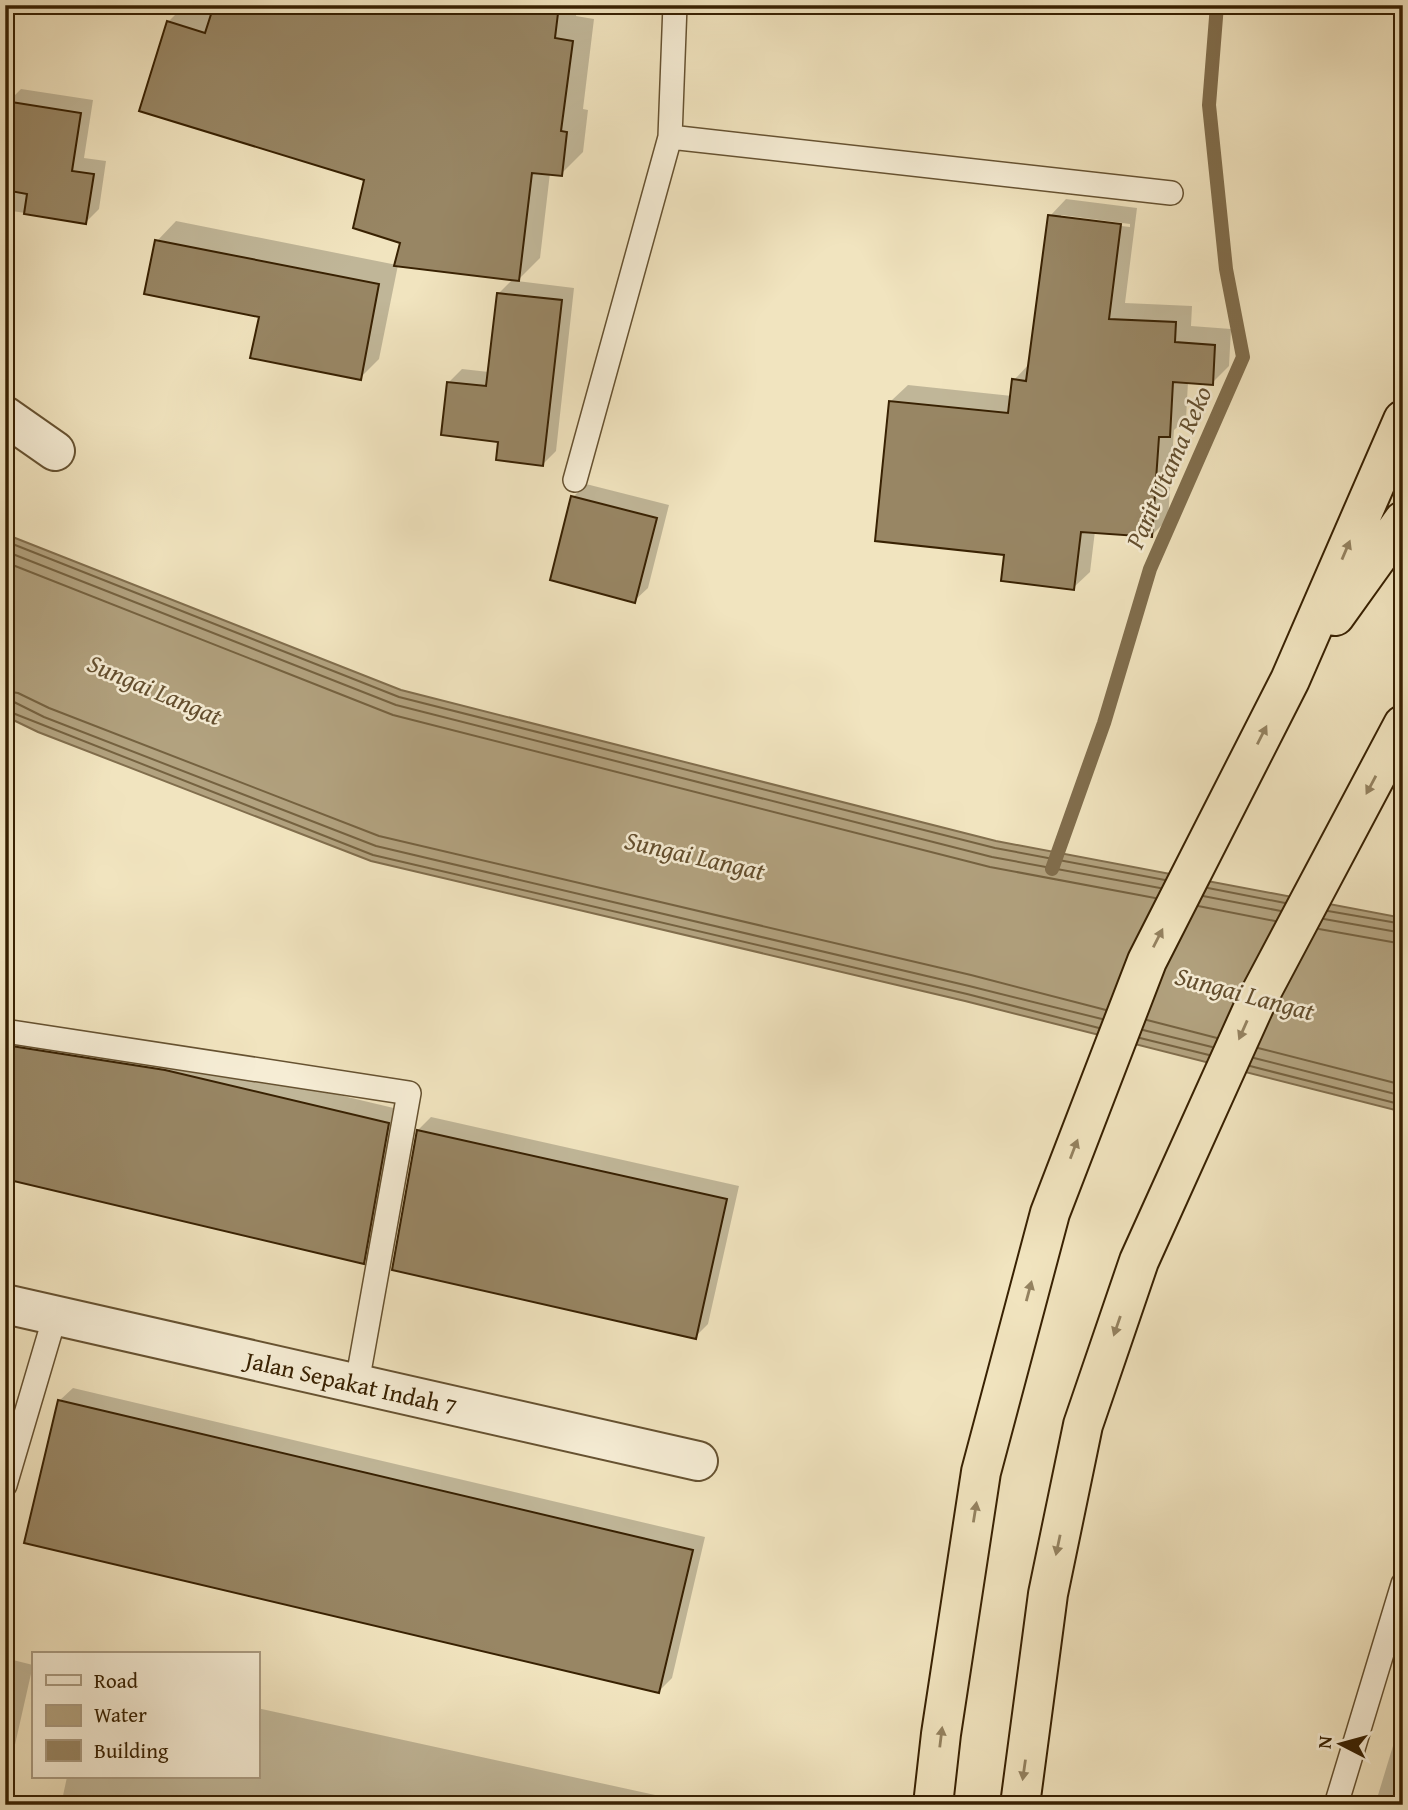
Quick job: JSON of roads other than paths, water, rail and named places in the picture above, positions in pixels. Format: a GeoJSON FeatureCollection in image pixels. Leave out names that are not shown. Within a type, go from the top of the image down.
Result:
{"type":"FeatureCollection","features":[{"type":"Feature","properties":{"kind":"highway"},"geometry":{"type":"LineString","coordinates":[[933,1805],[941,1734],[981,1472],[1050,1213],[1147,961],[1290,680],[1403,420]]}},
{"type":"Feature","properties":{"kind":"highway"},"geometry":{"type":"LineString","coordinates":[[1290,680],[1403,521]]}},
{"type":"Feature","properties":{"kind":"highway"},"geometry":{"type":"LineString","coordinates":[[1020,1805],[1048,1594],[1083,1425],[1139,1261],[1256,1002],[1403,725]]}},
{"type":"Feature","properties":{"kind":"street"},"geometry":{"type":"LineString","coordinates":[[5,416],[55,451]]}},
{"type":"Feature","properties":{"kind":"street","name":"Jalan Sepakat Indah 7"},"geometry":{"type":"LineString","coordinates":[[5,1304],[698,1461]]}},
{"type":"Feature","properties":{"kind":"lane"},"geometry":{"type":"LineString","coordinates":[[575,480],[670,137],[675,5]]}},
{"type":"Feature","properties":{"kind":"lane"},"geometry":{"type":"LineString","coordinates":[[670,137],[1171,193]]}},
{"type":"Feature","properties":{"kind":"lane"},"geometry":{"type":"LineString","coordinates":[[5,1031],[409,1093],[356,1383]]}},
{"type":"Feature","properties":{"kind":"lane"},"geometry":{"type":"LineString","coordinates":[[5,1485],[55,1315]]}},
{"type":"Feature","properties":{"kind":"lane"},"geometry":{"type":"LineString","coordinates":[[1336,1805],[1403,1584]]}},
{"type":"Feature","properties":{"kind":"water","name":"Sungai Langat"},"geometry":{"type":"Polygon","coordinates":[[[5,534],[401,690],[996,841],[1403,918],[1403,1112],[965,1001],[371,861],[38,732],[5,716],[5,534]]]}},
{"type":"Feature","properties":{"kind":"waterway","name":"Parit Utama Reko"},"geometry":{"type":"LineString","coordinates":[[1052,869],[1104,723],[1150,569],[1243,357],[1226,269],[1209,105],[1217,5]]}}]}
